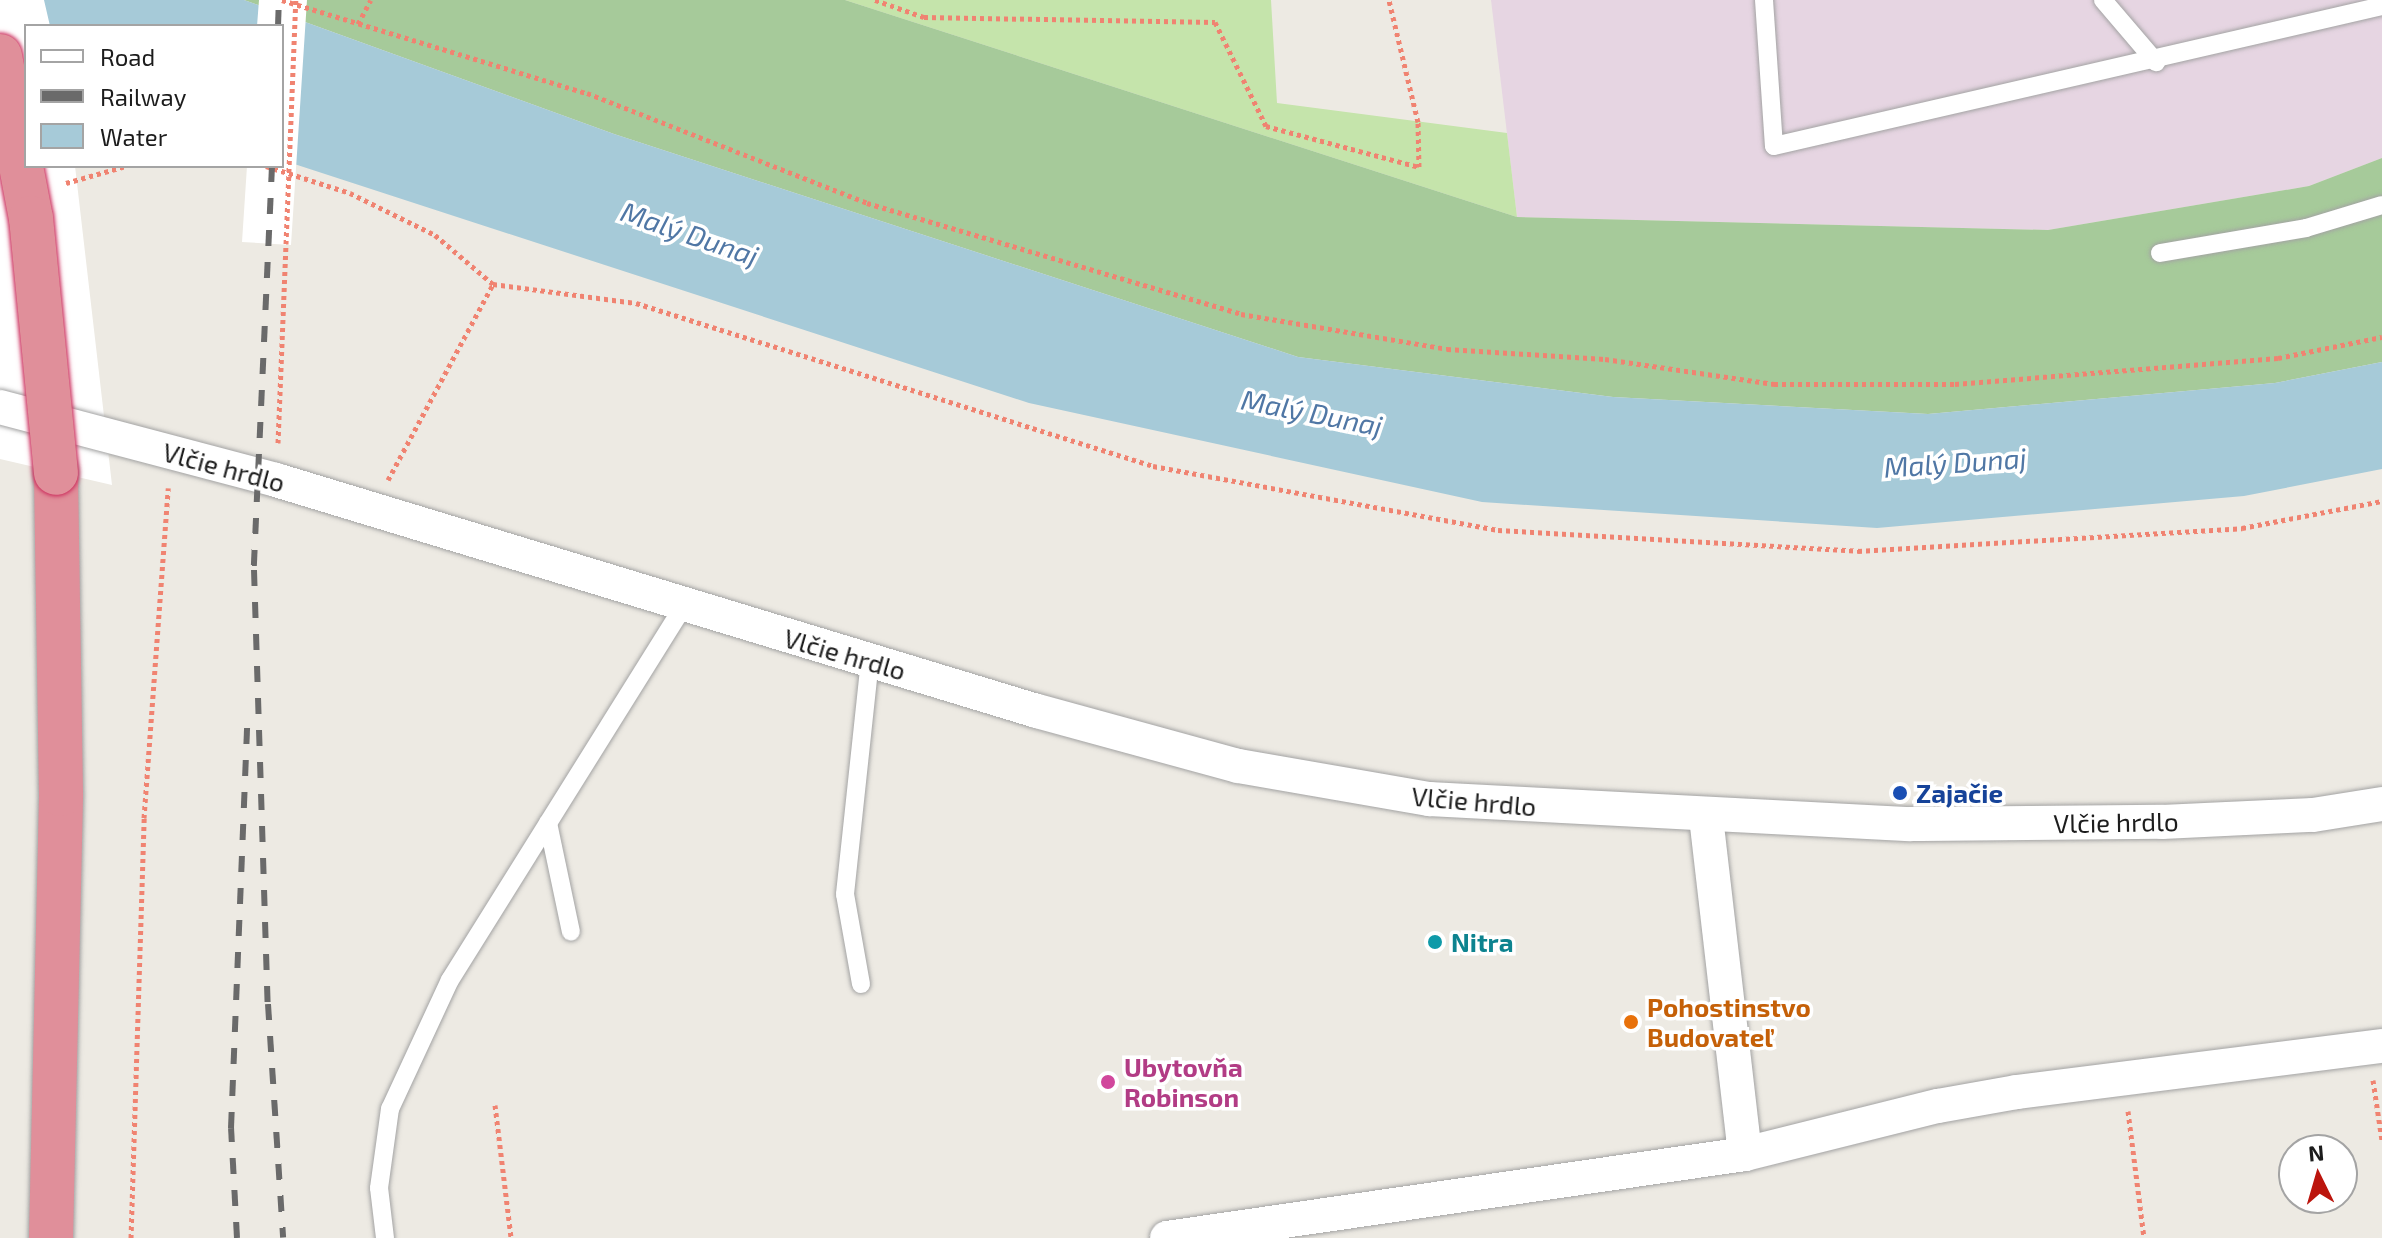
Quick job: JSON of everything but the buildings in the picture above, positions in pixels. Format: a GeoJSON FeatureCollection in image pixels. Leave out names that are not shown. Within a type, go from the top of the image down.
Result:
{"type":"FeatureCollection","features":[{"type":"Feature","properties":{"kind":"highway"},"geometry":{"type":"LineString","coordinates":[[0,56],[31,218],[56,473],[61,794],[51,1238]]}},
{"type":"Feature","properties":{"kind":"street","name":"Vlčie hrdlo"},"geometry":{"type":"LineString","coordinates":[[0,407],[276,480],[684,606],[1238,766],[1429,799],[1706,816],[1910,824],[2162,822],[2313,815],[2382,804]]}},
{"type":"Feature","properties":{"kind":"street"},"geometry":{"type":"LineString","coordinates":[[1706,816],[1745,1154]]}},
{"type":"Feature","properties":{"kind":"street"},"geometry":{"type":"LineString","coordinates":[[1167,1238],[1745,1154],[1938,1106],[2375,1047]]}},
{"type":"Feature","properties":{"kind":"lane"},"geometry":{"type":"LineString","coordinates":[[1764,0],[1774,146],[2156,62],[2382,6]]}},
{"type":"Feature","properties":{"kind":"lane"},"geometry":{"type":"LineString","coordinates":[[2103,0],[2156,62]]}},
{"type":"Feature","properties":{"kind":"lane"},"geometry":{"type":"LineString","coordinates":[[2160,253],[2306,228],[2382,205]]}},
{"type":"Feature","properties":{"kind":"lane"},"geometry":{"type":"LineString","coordinates":[[385,1238],[379,1188],[390,1109],[450,980],[684,606]]}},
{"type":"Feature","properties":{"kind":"lane"},"geometry":{"type":"LineString","coordinates":[[861,984],[845,894],[870,661]]}},
{"type":"Feature","properties":{"kind":"lane"},"geometry":{"type":"LineString","coordinates":[[548,823],[571,932]]}},
{"type":"Feature","properties":{"kind":"path"},"geometry":{"type":"LineString","coordinates":[[282,0],[587,93],[897,212],[1241,314],[1447,349],[1605,359],[1774,384],[1955,384],[2278,358],[2382,337]]}},
{"type":"Feature","properties":{"kind":"path"},"geometry":{"type":"LineString","coordinates":[[276,480],[296,0]]}},
{"type":"Feature","properties":{"kind":"path"},"geometry":{"type":"LineString","coordinates":[[358,24],[371,0]]}},
{"type":"Feature","properties":{"kind":"path"},"geometry":{"type":"LineString","coordinates":[[875,0],[924,17],[1215,22],[1266,126],[1419,167],[1418,122],[1389,0]]}},
{"type":"Feature","properties":{"kind":"path"},"geometry":{"type":"LineString","coordinates":[[272,168],[350,193],[435,235],[493,284],[636,303],[1153,466],[1498,530],[1858,551],[2242,528],[2382,501]]}},
{"type":"Feature","properties":{"kind":"path"},"geometry":{"type":"LineString","coordinates":[[373,509],[493,284]]}},
{"type":"Feature","properties":{"kind":"path"},"geometry":{"type":"LineString","coordinates":[[131,1238],[144,818],[171,452]]}},
{"type":"Feature","properties":{"kind":"path"},"geometry":{"type":"LineString","coordinates":[[2375,1047],[2382,1140]]}},
{"type":"Feature","properties":{"kind":"path"},"geometry":{"type":"LineString","coordinates":[[2138,1077],[2144,1238]]}},
{"type":"Feature","properties":{"kind":"path"},"geometry":{"type":"LineString","coordinates":[[495,1105],[511,1238]]}},
{"type":"Feature","properties":{"kind":"shaded area"},"geometry":{"type":"Polygon","coordinates":[[[1491,0],[2382,0],[2382,158],[2309,186],[2048,230],[1517,217],[1491,0]]]}},
{"type":"Feature","properties":{"kind":"green space"},"geometry":{"type":"Polygon","coordinates":[[[244,0],[845,0],[1517,217],[2048,230],[2309,186],[2382,158],[2382,362],[2275,383],[1928,414],[1613,397],[1298,357],[614,134],[244,0]]]}},
{"type":"Feature","properties":{"kind":"green space"},"geometry":{"type":"Polygon","coordinates":[[[845,0],[1271,0],[1277,103],[1507,133],[1517,217],[845,0]]]}},
{"type":"Feature","properties":{"kind":"water","name":"Malý Dunaj"},"geometry":{"type":"Polygon","coordinates":[[[0,0],[244,0],[614,134],[1298,357],[1613,397],[1928,414],[2275,383],[2382,362],[2382,469],[2244,496],[1877,528],[1482,502],[1029,403],[284,161],[284,24],[24,24],[0,0]]]}},
{"type":"Feature","properties":{"kind":"pier"},"geometry":{"type":"Polygon","coordinates":[[[0,0],[44,0],[50,24],[24,24],[24,168],[75,168],[112,485],[0,459],[0,0]]]}},
{"type":"Feature","properties":{"kind":"pier"},"geometry":{"type":"Polygon","coordinates":[[[259,0],[307,0],[291,245],[242,242],[247,168],[284,168],[284,24],[257,24],[259,0]]]}},
{"type":"Feature","properties":{"kind":"railway"},"geometry":{"type":"LineString","coordinates":[[278,24],[279,0]]}},
{"type":"Feature","properties":{"kind":"railway"},"geometry":{"type":"LineString","coordinates":[[272,168],[254,570],[268,1004],[283,1238]]}},
{"type":"Feature","properties":{"kind":"railway"},"geometry":{"type":"LineString","coordinates":[[237,1238],[231,1128],[248,713]]}},
{"type":"Feature","properties":{"kind":"place","name":"Zajačie"},"geometry":{"type":"Point","coordinates":[1900,793]}},
{"type":"Feature","properties":{"kind":"place","name":"Nitra"},"geometry":{"type":"Point","coordinates":[1435,942]}},
{"type":"Feature","properties":{"kind":"place","name":"Pohostinstvo Budovateľ"},"geometry":{"type":"Point","coordinates":[1631,1022]}},
{"type":"Feature","properties":{"kind":"place","name":"Ubytovňa Robinson"},"geometry":{"type":"Point","coordinates":[1108,1082]}}]}
